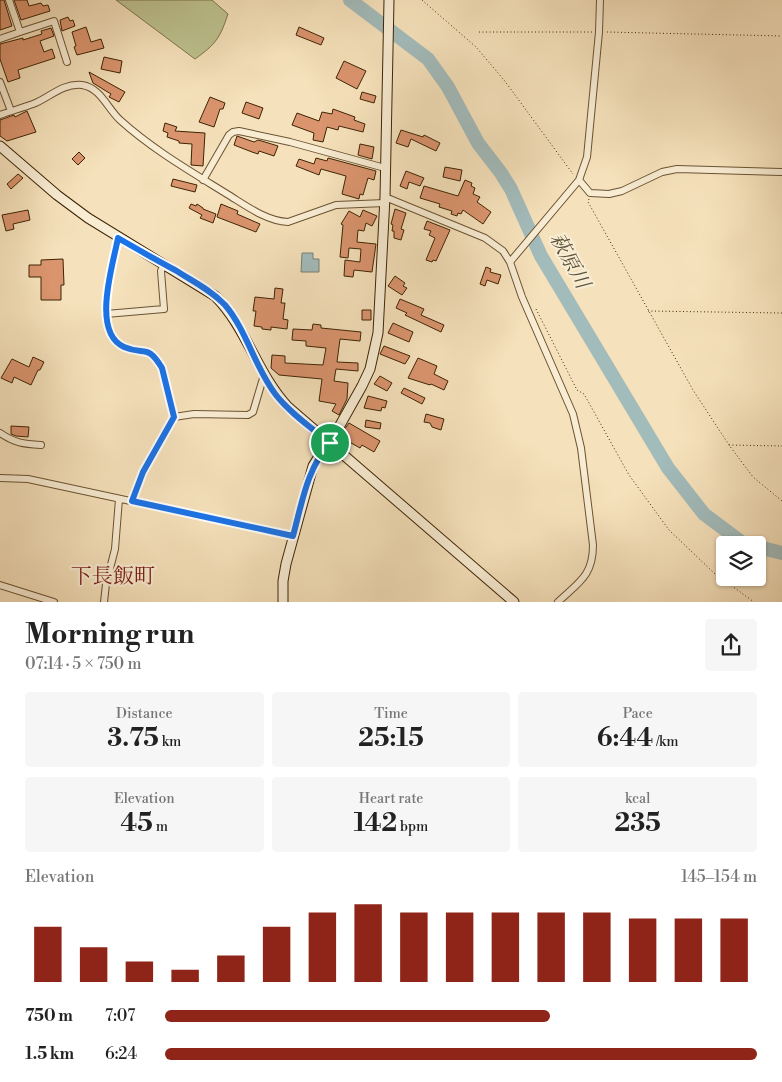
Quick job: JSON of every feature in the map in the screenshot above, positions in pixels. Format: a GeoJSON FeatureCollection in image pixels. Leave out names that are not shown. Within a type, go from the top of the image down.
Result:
{"type":"FeatureCollection","features":[{"type":"Feature","properties":{"kind":"street"},"geometry":{"type":"LineString","coordinates":[[8,0],[20,32]]}},
{"type":"Feature","properties":{"kind":"street"},"geometry":{"type":"LineString","coordinates":[[283,602],[283,581],[293,536],[313,466],[330,443],[362,386],[370,369],[378,333],[385,200],[388,0]]}},
{"type":"Feature","properties":{"kind":"street"},"geometry":{"type":"LineString","coordinates":[[510,262],[577,182],[587,157],[599,32],[600,0]]}},
{"type":"Feature","properties":{"kind":"street"},"geometry":{"type":"LineString","coordinates":[[0,39],[54,21],[67,62]]}},
{"type":"Feature","properties":{"kind":"street"},"geometry":{"type":"LineString","coordinates":[[0,82],[11,111]]}},
{"type":"Feature","properties":{"kind":"street"},"geometry":{"type":"LineString","coordinates":[[0,115],[34,104],[68,86],[80,85],[88,87],[101,96],[119,119],[178,164],[262,215],[282,222],[288,222],[336,205],[385,200],[485,238],[502,251],[510,262],[522,297],[573,414],[581,448],[593,545],[593,560],[589,571],[582,580],[558,602]]}},
{"type":"Feature","properties":{"kind":"street"},"geometry":{"type":"LineString","coordinates":[[203,180],[229,135],[233,132],[290,142],[385,168]]}},
{"type":"Feature","properties":{"kind":"street"},"geometry":{"type":"LineString","coordinates":[[0,146],[65,200],[118,238],[202,286],[225,306],[234,318],[264,375],[288,408],[514,602]]}},
{"type":"Feature","properties":{"kind":"street"},"geometry":{"type":"LineString","coordinates":[[577,182],[590,193],[609,194],[616,193],[662,172],[677,169],[782,172]]}},
{"type":"Feature","properties":{"kind":"street"},"geometry":{"type":"LineString","coordinates":[[118,238],[107,295],[106,314],[111,336],[116,342],[130,349],[150,352],[158,362],[162,368],[174,417],[143,472],[132,501]]}},
{"type":"Feature","properties":{"kind":"street"},"geometry":{"type":"LineString","coordinates":[[106,314],[164,309],[161,271],[164,264]]}},
{"type":"Feature","properties":{"kind":"street"},"geometry":{"type":"LineString","coordinates":[[174,417],[194,414],[248,415],[253,412],[264,375]]}},
{"type":"Feature","properties":{"kind":"street"},"geometry":{"type":"LineString","coordinates":[[0,433],[12,441],[41,445]]}},
{"type":"Feature","properties":{"kind":"street"},"geometry":{"type":"LineString","coordinates":[[0,478],[28,479],[293,536]]}},
{"type":"Feature","properties":{"kind":"street"},"geometry":{"type":"LineString","coordinates":[[104,602],[106,584],[115,549],[119,499]]}},
{"type":"Feature","properties":{"kind":"street"},"geometry":{"type":"LineString","coordinates":[[0,585],[54,602]]}},
{"type":"Feature","properties":{"kind":"path"},"geometry":{"type":"LineString","coordinates":[[422,0],[476,47],[504,80],[577,182]]}},
{"type":"Feature","properties":{"kind":"path"},"geometry":{"type":"LineString","coordinates":[[478,32],[599,32],[782,36]]}},
{"type":"Feature","properties":{"kind":"path"},"geometry":{"type":"LineString","coordinates":[[590,193],[588,202],[693,390],[729,445],[753,477],[782,501]]}},
{"type":"Feature","properties":{"kind":"path"},"geometry":{"type":"LineString","coordinates":[[535,308],[577,390],[584,394],[630,475],[669,530],[714,573],[754,602]]}},
{"type":"Feature","properties":{"kind":"path"},"geometry":{"type":"LineString","coordinates":[[648,310],[782,313]]}},
{"type":"Feature","properties":{"kind":"path"},"geometry":{"type":"LineString","coordinates":[[729,445],[782,446]]}},
{"type":"Feature","properties":{"kind":"green space"},"geometry":{"type":"Polygon","coordinates":[[[116,0],[212,0],[228,14],[216,40],[195,59],[116,0]]]}},
{"type":"Feature","properties":{"kind":"water"},"geometry":{"type":"Polygon","coordinates":[[[302,253],[313,253],[313,259],[319,259],[319,272],[301,272],[302,253]]]}},
{"type":"Feature","properties":{"kind":"building"},"geometry":{"type":"Polygon","coordinates":[[[0,0],[4,0],[12,26],[0,30],[0,0]]]}},
{"type":"Feature","properties":{"kind":"building"},"geometry":{"type":"Polygon","coordinates":[[[14,0],[27,0],[29,6],[41,3],[43,6],[48,5],[50,11],[21,20],[14,0]]]}},
{"type":"Feature","properties":{"kind":"building"},"geometry":{"type":"Polygon","coordinates":[[[68,17],[70,21],[73,20],[75,26],[62,31],[60,20],[68,17]]]}},
{"type":"Feature","properties":{"kind":"building"},"geometry":{"type":"Polygon","coordinates":[[[86,27],[91,42],[101,39],[104,48],[77,55],[72,32],[86,27]]]}},
{"type":"Feature","properties":{"kind":"building"},"geometry":{"type":"Polygon","coordinates":[[[299,27],[324,38],[321,45],[296,35],[299,27]]]}},
{"type":"Feature","properties":{"kind":"building"},"geometry":{"type":"Polygon","coordinates":[[[51,28],[54,36],[40,41],[44,52],[52,49],[55,58],[18,70],[20,78],[8,82],[0,59],[0,44],[23,38],[23,40],[42,34],[41,31],[51,28]]]}},
{"type":"Feature","properties":{"kind":"building"},"geometry":{"type":"Polygon","coordinates":[[[104,57],[122,61],[120,73],[101,69],[104,57]]]}},
{"type":"Feature","properties":{"kind":"building"},"geometry":{"type":"Polygon","coordinates":[[[344,61],[366,71],[357,89],[336,78],[344,61]]]}},
{"type":"Feature","properties":{"kind":"building"},"geometry":{"type":"Polygon","coordinates":[[[89,72],[125,92],[119,102],[109,97],[111,94],[93,83],[89,72]]]}},
{"type":"Feature","properties":{"kind":"building"},"geometry":{"type":"Polygon","coordinates":[[[362,92],[376,96],[374,103],[360,99],[362,92]]]}},
{"type":"Feature","properties":{"kind":"building"},"geometry":{"type":"Polygon","coordinates":[[[210,97],[225,103],[223,109],[220,109],[214,127],[199,122],[210,97]]]}},
{"type":"Feature","properties":{"kind":"building"},"geometry":{"type":"Polygon","coordinates":[[[246,102],[263,108],[259,119],[242,113],[246,102]]]}},
{"type":"Feature","properties":{"kind":"building"},"geometry":{"type":"Polygon","coordinates":[[[333,109],[355,117],[354,120],[365,124],[363,132],[339,126],[338,130],[327,127],[323,142],[313,140],[314,133],[292,125],[297,113],[319,121],[322,112],[332,114],[333,109]]]}},
{"type":"Feature","properties":{"kind":"building"},"geometry":{"type":"Polygon","coordinates":[[[27,111],[36,132],[7,141],[0,136],[0,120],[14,115],[15,117],[27,111]]]}},
{"type":"Feature","properties":{"kind":"building"},"geometry":{"type":"Polygon","coordinates":[[[165,123],[177,127],[175,131],[205,133],[203,166],[191,165],[192,144],[179,143],[179,141],[167,137],[168,133],[163,131],[165,123]]]}},
{"type":"Feature","properties":{"kind":"building"},"geometry":{"type":"Polygon","coordinates":[[[401,130],[423,137],[424,135],[440,143],[436,151],[411,139],[408,147],[396,143],[401,130]]]}},
{"type":"Feature","properties":{"kind":"building"},"geometry":{"type":"Polygon","coordinates":[[[237,136],[254,142],[258,140],[278,146],[274,156],[259,151],[258,154],[234,145],[237,136]]]}},
{"type":"Feature","properties":{"kind":"building"},"geometry":{"type":"Polygon","coordinates":[[[360,144],[374,147],[372,159],[358,155],[360,144]]]}},
{"type":"Feature","properties":{"kind":"building"},"geometry":{"type":"Polygon","coordinates":[[[79,152],[85,158],[78,165],[72,159],[79,152]]]}},
{"type":"Feature","properties":{"kind":"building"},"geometry":{"type":"Polygon","coordinates":[[[316,158],[327,161],[328,158],[376,171],[374,180],[368,178],[363,195],[360,194],[359,199],[342,194],[346,176],[321,169],[319,175],[296,166],[299,159],[314,164],[316,158]]]}},
{"type":"Feature","properties":{"kind":"building"},"geometry":{"type":"Polygon","coordinates":[[[445,167],[462,170],[460,181],[443,177],[445,167]]]}},
{"type":"Feature","properties":{"kind":"building"},"geometry":{"type":"Polygon","coordinates":[[[406,171],[424,178],[420,186],[409,182],[407,189],[400,186],[406,171]]]}},
{"type":"Feature","properties":{"kind":"building"},"geometry":{"type":"Polygon","coordinates":[[[18,174],[23,178],[11,189],[7,184],[18,174]]]}},
{"type":"Feature","properties":{"kind":"building"},"geometry":{"type":"Polygon","coordinates":[[[173,179],[197,185],[195,192],[171,186],[173,179]]]}},
{"type":"Feature","properties":{"kind":"building"},"geometry":{"type":"Polygon","coordinates":[[[465,180],[472,183],[471,186],[475,188],[473,194],[480,197],[477,202],[491,212],[483,224],[463,210],[457,216],[451,214],[452,211],[439,207],[440,204],[420,198],[424,186],[458,196],[465,180]]]}},
{"type":"Feature","properties":{"kind":"building"},"geometry":{"type":"Polygon","coordinates":[[[191,204],[196,206],[197,204],[203,209],[216,214],[213,223],[200,218],[202,215],[189,208],[191,204]]]}},
{"type":"Feature","properties":{"kind":"building"},"geometry":{"type":"Polygon","coordinates":[[[221,204],[238,211],[237,214],[260,224],[256,232],[217,217],[221,204]]]}},
{"type":"Feature","properties":{"kind":"building"},"geometry":{"type":"Polygon","coordinates":[[[395,209],[406,213],[401,229],[404,230],[401,240],[394,238],[394,231],[392,231],[393,225],[391,224],[395,209]]]}},
{"type":"Feature","properties":{"kind":"building"},"geometry":{"type":"Polygon","coordinates":[[[28,210],[30,220],[13,224],[14,229],[6,231],[2,215],[28,210]]]}},
{"type":"Feature","properties":{"kind":"building"},"geometry":{"type":"Polygon","coordinates":[[[363,210],[377,216],[372,226],[366,223],[364,231],[358,230],[357,242],[376,244],[372,272],[354,270],[353,277],[344,276],[345,260],[360,262],[361,249],[349,248],[348,258],[340,257],[343,225],[341,224],[349,211],[360,217],[363,210]]]}},
{"type":"Feature","properties":{"kind":"building"},"geometry":{"type":"Polygon","coordinates":[[[427,221],[450,230],[436,261],[433,260],[432,262],[426,260],[435,238],[429,235],[431,231],[424,229],[427,221]]]}},
{"type":"Feature","properties":{"kind":"building"},"geometry":{"type":"Polygon","coordinates":[[[63,259],[64,285],[61,285],[61,300],[41,300],[41,277],[29,277],[29,265],[41,265],[41,260],[63,259]]]}},
{"type":"Feature","properties":{"kind":"building"},"geometry":{"type":"Polygon","coordinates":[[[486,267],[491,269],[490,272],[501,275],[498,284],[487,280],[485,286],[480,284],[486,267]]]}},
{"type":"Feature","properties":{"kind":"building"},"geometry":{"type":"Polygon","coordinates":[[[395,276],[405,283],[403,286],[407,288],[402,295],[388,286],[395,276]]]}},
{"type":"Feature","properties":{"kind":"building"},"geometry":{"type":"Polygon","coordinates":[[[275,288],[283,289],[281,303],[285,303],[283,319],[288,320],[287,329],[271,327],[271,330],[254,326],[256,311],[253,311],[255,297],[274,299],[275,288]]]}},
{"type":"Feature","properties":{"kind":"building"},"geometry":{"type":"Polygon","coordinates":[[[400,299],[424,309],[421,315],[444,325],[441,332],[405,315],[407,313],[396,308],[400,299]]]}},
{"type":"Feature","properties":{"kind":"building"},"geometry":{"type":"Polygon","coordinates":[[[362,310],[371,310],[371,320],[362,320],[362,310]]]}},
{"type":"Feature","properties":{"kind":"building"},"geometry":{"type":"Polygon","coordinates":[[[393,323],[413,332],[409,342],[388,333],[393,323]]]}},
{"type":"Feature","properties":{"kind":"building"},"geometry":{"type":"Polygon","coordinates":[[[313,324],[321,325],[321,328],[361,332],[360,341],[340,339],[337,362],[358,363],[358,371],[336,369],[334,381],[348,383],[347,399],[339,415],[332,411],[336,404],[319,401],[322,379],[279,375],[271,368],[272,355],[285,356],[285,363],[323,365],[326,348],[306,346],[306,341],[292,340],[293,329],[312,330],[313,324]]]}},
{"type":"Feature","properties":{"kind":"building"},"geometry":{"type":"Polygon","coordinates":[[[384,346],[410,356],[405,364],[380,354],[384,346]]]}},
{"type":"Feature","properties":{"kind":"building"},"geometry":{"type":"Polygon","coordinates":[[[33,357],[44,362],[31,385],[14,377],[12,383],[1,378],[12,359],[29,367],[33,357]]]}},
{"type":"Feature","properties":{"kind":"building"},"geometry":{"type":"Polygon","coordinates":[[[418,358],[437,366],[434,374],[448,381],[444,390],[431,384],[408,378],[418,358]]]}},
{"type":"Feature","properties":{"kind":"building"},"geometry":{"type":"Polygon","coordinates":[[[380,376],[392,383],[387,391],[374,384],[380,376]]]}},
{"type":"Feature","properties":{"kind":"building"},"geometry":{"type":"Polygon","coordinates":[[[404,388],[425,398],[422,404],[401,393],[404,388]]]}},
{"type":"Feature","properties":{"kind":"building"},"geometry":{"type":"Polygon","coordinates":[[[368,396],[387,401],[385,408],[382,407],[381,411],[364,408],[368,396]]]}},
{"type":"Feature","properties":{"kind":"building"},"geometry":{"type":"Polygon","coordinates":[[[426,414],[444,419],[441,430],[432,427],[430,423],[424,422],[426,414]]]}},
{"type":"Feature","properties":{"kind":"building"},"geometry":{"type":"Polygon","coordinates":[[[366,420],[381,423],[380,429],[365,427],[366,420]]]}},
{"type":"Feature","properties":{"kind":"building"},"geometry":{"type":"Polygon","coordinates":[[[349,423],[380,441],[374,452],[362,445],[360,448],[344,439],[348,433],[344,430],[349,423]]]}},
{"type":"Feature","properties":{"kind":"building"},"geometry":{"type":"Polygon","coordinates":[[[11,426],[29,427],[28,437],[11,434],[11,426]]]}},
{"type":"Feature","properties":{"kind":"waterway","name":"萩原川"},"geometry":{"type":"LineString","coordinates":[[350,0],[428,59],[448,87],[478,143],[511,189],[541,256],[668,468],[704,514],[733,536]]}},
{"type":"Feature","properties":{"kind":"waterway","name":"萩原川"},"geometry":{"type":"LineString","coordinates":[[766,549],[782,553]]}},
{"type":"Feature","properties":{"kind":"district","name":"下長飯町"},"geometry":{"type":"Point","coordinates":[113,577]}},
{"type":"Feature","properties":{"kind":"route"},"geometry":{"type":"LineString","coordinates":[[118,238],[202,286],[215,296],[234,318],[276,394],[288,408],[330,443],[313,466],[306,485],[293,536],[132,501],[143,472],[174,417],[162,368],[158,362],[150,352],[130,349],[116,342],[111,336],[106,314],[107,295],[118,238]]}}]}
